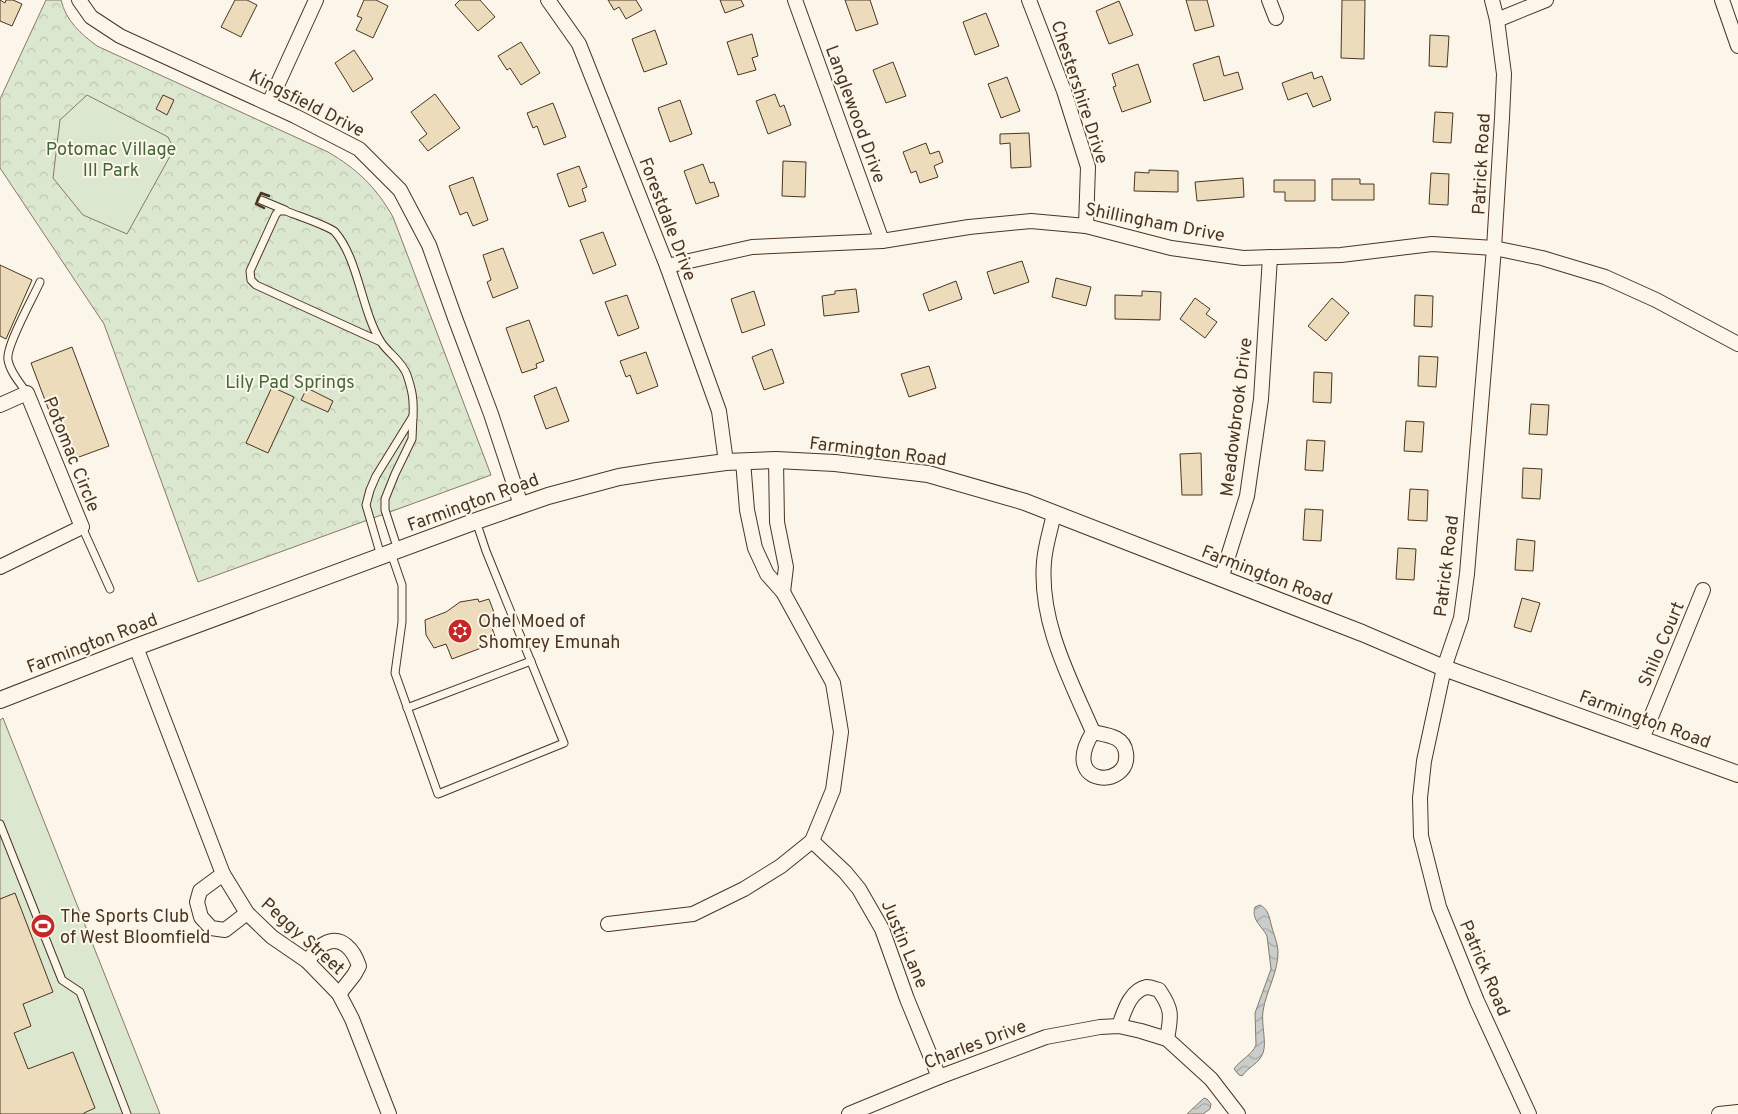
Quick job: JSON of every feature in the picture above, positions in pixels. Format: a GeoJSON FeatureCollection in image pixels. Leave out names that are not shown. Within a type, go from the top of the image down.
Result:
{"type":"FeatureCollection","features":[{"type":"Feature","properties":{"kind":"street","name":"Kingsfield Drive"},"geometry":{"type":"LineString","coordinates":[[79,0],[91,17],[120,36],[269,103],[359,149],[400,190],[429,244],[491,414],[521,505]]}},
{"type":"Feature","properties":{"kind":"street"},"geometry":{"type":"LineString","coordinates":[[269,103],[316,0]]}},
{"type":"Feature","properties":{"kind":"street","name":"Forestdale Drive"},"geometry":{"type":"LineString","coordinates":[[548,0],[579,44],[667,266],[719,411],[726,462]]}},
{"type":"Feature","properties":{"kind":"street","name":"Langlewood Drive"},"geometry":{"type":"LineString","coordinates":[[795,0],[882,242]]}},
{"type":"Feature","properties":{"kind":"street","name":"Chestershire Drive"},"geometry":{"type":"LineString","coordinates":[[1029,0],[1064,91],[1088,167],[1086,226]]}},
{"type":"Feature","properties":{"kind":"street"},"geometry":{"type":"LineString","coordinates":[[1269,0],[1276,18]]}},
{"type":"Feature","properties":{"kind":"street","name":"Patrick Road"},"geometry":{"type":"LineString","coordinates":[[1492,0],[1497,20],[1504,74],[1494,248],[1467,574],[1461,618],[1444,668],[1424,761],[1420,798],[1421,836],[1439,907],[1477,1002],[1530,1114]]}},
{"type":"Feature","properties":{"kind":"street"},"geometry":{"type":"LineString","coordinates":[[1497,20],[1546,0]]}},
{"type":"Feature","properties":{"kind":"street"},"geometry":{"type":"LineString","coordinates":[[1722,0],[1738,46]]}},
{"type":"Feature","properties":{"kind":"street","name":"Shillingham Drive"},"geometry":{"type":"LineString","coordinates":[[667,266],[752,247],[882,242],[969,227],[1031,221],[1086,226],[1171,248],[1243,258],[1341,254],[1432,244],[1494,248],[1542,258],[1605,277],[1656,300],[1738,344]]}},
{"type":"Feature","properties":{"kind":"street","name":"Meadowbrook Drive"},"geometry":{"type":"LineString","coordinates":[[1221,579],[1247,496],[1261,399],[1270,257]]}},
{"type":"Feature","properties":{"kind":"street","name":"Potomac Circle"},"geometry":{"type":"LineString","coordinates":[[0,405],[27,393],[82,527],[0,566]]}},
{"type":"Feature","properties":{"kind":"street"},"geometry":{"type":"LineString","coordinates":[[776,460],[777,522],[786,567],[783,592]]}},
{"type":"Feature","properties":{"kind":"street","name":"Farmington Road"},"geometry":{"type":"LineString","coordinates":[[0,700],[136,647],[521,505],[619,477],[726,462],[776,460],[835,463],[928,474],[1025,502],[1362,633],[1444,668],[1738,774]]}},
{"type":"Feature","properties":{"kind":"street"},"geometry":{"type":"LineString","coordinates":[[608,924],[693,914],[744,890],[774,871],[812,841],[833,790],[841,732],[833,683],[783,592],[767,574],[755,548],[747,510],[743,461]]}},
{"type":"Feature","properties":{"kind":"street"},"geometry":{"type":"LineString","coordinates":[[1054,513],[1044,562],[1046,603],[1058,649],[1093,732]]}},
{"type":"Feature","properties":{"kind":"street","name":"Shilo Court"},"geometry":{"type":"LineString","coordinates":[[1642,739],[1703,590]]}},
{"type":"Feature","properties":{"kind":"street","name":"Peggy Street"},"geometry":{"type":"LineString","coordinates":[[136,647],[223,874],[247,913],[272,937],[307,960],[339,994],[352,1019],[389,1114]]}},
{"type":"Feature","properties":{"kind":"street","name":"Justin Lane"},"geometry":{"type":"LineString","coordinates":[[812,841],[845,872],[859,889],[882,929],[907,999],[939,1077]]}},
{"type":"Feature","properties":{"kind":"street"},"geometry":{"type":"LineString","coordinates":[[223,874],[200,891],[197,902],[201,917],[211,928],[225,930],[247,913]]}},
{"type":"Feature","properties":{"kind":"street"},"geometry":{"type":"LineString","coordinates":[[307,960],[324,944],[336,941],[347,945],[355,955],[359,966],[339,994]]}},
{"type":"Feature","properties":{"kind":"street"},"geometry":{"type":"LineString","coordinates":[[1119,1026],[1134,994],[1147,987],[1160,990],[1169,1005],[1171,1015],[1167,1040]]}},
{"type":"Feature","properties":{"kind":"street","name":"Charles Drive"},"geometry":{"type":"LineString","coordinates":[[849,1114],[939,1077],[1046,1037],[1100,1027],[1119,1026],[1167,1040],[1211,1078],[1238,1114]]}},
{"type":"Feature","properties":{"kind":"street"},"geometry":{"type":"LineString","coordinates":[[1719,1114],[1738,1112]]}},
{"type":"Feature","properties":{"kind":"lane"},"geometry":{"type":"LineString","coordinates":[[261,200],[334,231],[348,254],[370,317],[381,342]]}},
{"type":"Feature","properties":{"kind":"lane"},"geometry":{"type":"LineString","coordinates":[[286,211],[276,214],[250,271],[251,280],[256,285],[381,342],[395,356],[406,372],[414,398],[412,439],[385,499],[390,553]]}},
{"type":"Feature","properties":{"kind":"lane"},"geometry":{"type":"LineString","coordinates":[[27,393],[12,371],[7,358],[10,346],[40,282]]}},
{"type":"Feature","properties":{"kind":"lane"},"geometry":{"type":"LineString","coordinates":[[413,416],[405,425],[376,476],[366,505],[390,553],[402,585],[402,622],[395,673],[438,794],[564,743],[476,521]]}},
{"type":"Feature","properties":{"kind":"lane"},"geometry":{"type":"LineString","coordinates":[[387,458],[400,465]]}},
{"type":"Feature","properties":{"kind":"lane"},"geometry":{"type":"LineString","coordinates":[[82,527],[110,590]]}},
{"type":"Feature","properties":{"kind":"lane"},"geometry":{"type":"LineString","coordinates":[[407,708],[531,661]]}},
{"type":"Feature","properties":{"kind":"lane"},"geometry":{"type":"LineString","coordinates":[[0,824],[62,980],[80,992],[128,1114]]}},
{"type":"Feature","properties":{"kind":"green space","name":"Lily Pad Springs"},"geometry":{"type":"Polygon","coordinates":[[[46,0],[61,0],[70,21],[97,46],[328,152],[357,172],[373,188],[393,217],[491,475],[198,582],[104,324],[0,168],[0,99],[46,0]]]}},
{"type":"Feature","properties":{"kind":"green space","name":"Potomac Village III Park"},"geometry":{"type":"Polygon","coordinates":[[[87,95],[168,137],[174,149],[127,234],[83,215],[53,178],[60,120],[87,95]]]}},
{"type":"Feature","properties":{"kind":"green space","name":"The Sports Club of West Bloomfield"},"geometry":{"type":"Polygon","coordinates":[[[3,718],[160,1114],[0,1114],[0,720],[3,718]]]}},
{"type":"Feature","properties":{"kind":"water"},"geometry":{"type":"Polygon","coordinates":[[[1260,905],[1269,916],[1278,950],[1278,958],[1263,1011],[1263,1053],[1259,1060],[1242,1076],[1234,1069],[1252,1052],[1256,1045],[1255,1013],[1271,969],[1267,936],[1254,916],[1255,907],[1260,905]]]}},
{"type":"Feature","properties":{"kind":"water"},"geometry":{"type":"Polygon","coordinates":[[[1204,1098],[1211,1104],[1210,1109],[1203,1114],[1187,1114],[1204,1098]]]}},
{"type":"Feature","properties":{"kind":"building"},"geometry":{"type":"Polygon","coordinates":[[[0,0],[5,3],[6,0],[13,0],[22,4],[12,26],[0,21],[0,0]]]}},
{"type":"Feature","properties":{"kind":"building"},"geometry":{"type":"Polygon","coordinates":[[[235,0],[247,0],[257,5],[241,37],[221,27],[235,0]]]}},
{"type":"Feature","properties":{"kind":"building"},"geometry":{"type":"Polygon","coordinates":[[[364,0],[376,0],[388,6],[373,38],[356,30],[362,18],[357,16],[364,0]]]}},
{"type":"Feature","properties":{"kind":"building"},"geometry":{"type":"Polygon","coordinates":[[[460,0],[480,0],[495,17],[478,31],[455,5],[460,0]]]}},
{"type":"Feature","properties":{"kind":"building"},"geometry":{"type":"Polygon","coordinates":[[[608,0],[636,0],[642,10],[626,19],[619,7],[614,10],[608,0]]]}},
{"type":"Feature","properties":{"kind":"building"},"geometry":{"type":"Polygon","coordinates":[[[720,0],[741,0],[744,6],[725,13],[720,0]]]}},
{"type":"Feature","properties":{"kind":"building"},"geometry":{"type":"Polygon","coordinates":[[[845,0],[870,0],[878,24],[856,31],[845,0]]]}},
{"type":"Feature","properties":{"kind":"building"},"geometry":{"type":"Polygon","coordinates":[[[1186,0],[1207,0],[1214,26],[1195,31],[1186,0]]]}},
{"type":"Feature","properties":{"kind":"building"},"geometry":{"type":"Polygon","coordinates":[[[1342,0],[1365,0],[1364,59],[1341,58],[1342,0]]]}},
{"type":"Feature","properties":{"kind":"building"},"geometry":{"type":"Polygon","coordinates":[[[1119,1],[1133,35],[1109,44],[1096,11],[1119,1]]]}},
{"type":"Feature","properties":{"kind":"building"},"geometry":{"type":"Polygon","coordinates":[[[986,13],[999,46],[975,55],[963,22],[986,13]]]}},
{"type":"Feature","properties":{"kind":"building"},"geometry":{"type":"Polygon","coordinates":[[[655,30],[667,64],[644,72],[632,39],[655,30]]]}},
{"type":"Feature","properties":{"kind":"building"},"geometry":{"type":"Polygon","coordinates":[[[752,34],[758,56],[752,58],[756,70],[738,75],[727,42],[752,34]]]}},
{"type":"Feature","properties":{"kind":"building"},"geometry":{"type":"Polygon","coordinates":[[[1430,35],[1449,36],[1447,67],[1429,66],[1430,35]]]}},
{"type":"Feature","properties":{"kind":"building"},"geometry":{"type":"Polygon","coordinates":[[[521,42],[540,73],[521,85],[510,68],[507,70],[498,56],[521,42]]]}},
{"type":"Feature","properties":{"kind":"building"},"geometry":{"type":"Polygon","coordinates":[[[354,50],[373,79],[353,92],[335,63],[354,50]]]}},
{"type":"Feature","properties":{"kind":"building"},"geometry":{"type":"Polygon","coordinates":[[[1219,56],[1224,76],[1238,72],[1243,89],[1204,101],[1193,64],[1219,56]]]}},
{"type":"Feature","properties":{"kind":"building"},"geometry":{"type":"Polygon","coordinates":[[[893,62],[906,96],[886,103],[873,70],[893,62]]]}},
{"type":"Feature","properties":{"kind":"building"},"geometry":{"type":"Polygon","coordinates":[[[1138,64],[1151,102],[1122,112],[1113,87],[1116,86],[1112,74],[1138,64]]]}},
{"type":"Feature","properties":{"kind":"building"},"geometry":{"type":"Polygon","coordinates":[[[1312,72],[1314,79],[1322,76],[1331,100],[1313,107],[1307,93],[1288,100],[1282,83],[1312,72]]]}},
{"type":"Feature","properties":{"kind":"building"},"geometry":{"type":"Polygon","coordinates":[[[1007,77],[1020,111],[1001,118],[988,84],[1007,77]]]}},
{"type":"Feature","properties":{"kind":"building"},"geometry":{"type":"Polygon","coordinates":[[[435,94],[460,128],[428,151],[419,140],[427,134],[411,112],[435,94]]]}},
{"type":"Feature","properties":{"kind":"building"},"geometry":{"type":"Polygon","coordinates":[[[775,94],[780,107],[784,105],[791,125],[768,134],[756,101],[775,94]]]}},
{"type":"Feature","properties":{"kind":"building"},"geometry":{"type":"Polygon","coordinates":[[[163,95],[174,100],[167,115],[156,109],[163,95]]]}},
{"type":"Feature","properties":{"kind":"building"},"geometry":{"type":"Polygon","coordinates":[[[680,100],[692,134],[670,142],[658,108],[680,100]]]}},
{"type":"Feature","properties":{"kind":"building"},"geometry":{"type":"Polygon","coordinates":[[[553,103],[566,137],[544,145],[537,126],[533,128],[527,113],[553,103]]]}},
{"type":"Feature","properties":{"kind":"building"},"geometry":{"type":"Polygon","coordinates":[[[1435,112],[1453,113],[1451,143],[1433,142],[1435,112]]]}},
{"type":"Feature","properties":{"kind":"building"},"geometry":{"type":"Polygon","coordinates":[[[1029,133],[1031,167],[1011,168],[1010,143],[1000,144],[1000,134],[1029,133]]]}},
{"type":"Feature","properties":{"kind":"building"},"geometry":{"type":"Polygon","coordinates":[[[926,143],[930,154],[939,151],[943,162],[934,166],[938,177],[920,183],[916,171],[911,173],[903,152],[926,143]]]}},
{"type":"Feature","properties":{"kind":"building"},"geometry":{"type":"Polygon","coordinates":[[[783,161],[806,162],[805,197],[782,196],[783,161]]]}},
{"type":"Feature","properties":{"kind":"building"},"geometry":{"type":"Polygon","coordinates":[[[703,164],[710,183],[714,182],[719,196],[696,204],[684,171],[703,164]]]}},
{"type":"Feature","properties":{"kind":"building"},"geometry":{"type":"Polygon","coordinates":[[[579,166],[587,187],[582,189],[586,201],[569,207],[557,174],[579,166]]]}},
{"type":"Feature","properties":{"kind":"building"},"geometry":{"type":"Polygon","coordinates":[[[1149,170],[1178,171],[1178,192],[1134,191],[1135,172],[1149,173],[1149,170]]]}},
{"type":"Feature","properties":{"kind":"building"},"geometry":{"type":"Polygon","coordinates":[[[1431,173],[1449,174],[1448,205],[1429,204],[1431,173]]]}},
{"type":"Feature","properties":{"kind":"building"},"geometry":{"type":"Polygon","coordinates":[[[473,177],[488,220],[473,226],[467,212],[460,215],[449,186],[473,177]]]}},
{"type":"Feature","properties":{"kind":"building"},"geometry":{"type":"Polygon","coordinates":[[[1243,178],[1244,197],[1197,201],[1195,182],[1243,178]]]}},
{"type":"Feature","properties":{"kind":"building"},"geometry":{"type":"Polygon","coordinates":[[[1332,179],[1360,179],[1360,184],[1374,184],[1374,200],[1332,200],[1332,179]]]}},
{"type":"Feature","properties":{"kind":"building"},"geometry":{"type":"Polygon","coordinates":[[[1274,180],[1315,180],[1315,201],[1285,201],[1285,192],[1274,192],[1274,180]]]}},
{"type":"Feature","properties":{"kind":"building"},"geometry":{"type":"Polygon","coordinates":[[[603,232],[616,265],[593,274],[580,240],[603,232]]]}},
{"type":"Feature","properties":{"kind":"building"},"geometry":{"type":"Polygon","coordinates":[[[503,248],[518,288],[493,298],[487,282],[491,280],[483,255],[503,248]]]}},
{"type":"Feature","properties":{"kind":"building"},"geometry":{"type":"Polygon","coordinates":[[[1022,261],[1029,282],[994,294],[987,272],[1022,261]]]}},
{"type":"Feature","properties":{"kind":"building"},"geometry":{"type":"Polygon","coordinates":[[[0,265],[32,280],[6,339],[0,336],[0,265]]]}},
{"type":"Feature","properties":{"kind":"building"},"geometry":{"type":"Polygon","coordinates":[[[1056,278],[1091,287],[1086,306],[1052,297],[1056,278]]]}},
{"type":"Feature","properties":{"kind":"building"},"geometry":{"type":"Polygon","coordinates":[[[956,281],[962,299],[929,311],[923,294],[956,281]]]}},
{"type":"Feature","properties":{"kind":"building"},"geometry":{"type":"Polygon","coordinates":[[[856,289],[859,312],[824,316],[822,296],[835,294],[835,291],[856,289]]]}},
{"type":"Feature","properties":{"kind":"building"},"geometry":{"type":"Polygon","coordinates":[[[754,291],[765,325],[742,333],[731,299],[754,291]]]}},
{"type":"Feature","properties":{"kind":"building"},"geometry":{"type":"Polygon","coordinates":[[[1142,291],[1161,292],[1160,320],[1115,319],[1115,295],[1142,296],[1142,291]]]}},
{"type":"Feature","properties":{"kind":"building"},"geometry":{"type":"Polygon","coordinates":[[[627,295],[639,328],[618,336],[605,302],[627,295]]]}},
{"type":"Feature","properties":{"kind":"building"},"geometry":{"type":"Polygon","coordinates":[[[1415,295],[1433,296],[1432,327],[1414,326],[1415,295]]]}},
{"type":"Feature","properties":{"kind":"building"},"geometry":{"type":"Polygon","coordinates":[[[1195,298],[1210,309],[1206,314],[1217,322],[1205,338],[1180,319],[1195,298]]]}},
{"type":"Feature","properties":{"kind":"building"},"geometry":{"type":"Polygon","coordinates":[[[1332,298],[1349,313],[1326,341],[1308,326],[1332,298]]]}},
{"type":"Feature","properties":{"kind":"building"},"geometry":{"type":"Polygon","coordinates":[[[529,320],[544,361],[536,364],[537,368],[522,373],[506,328],[529,320]]]}},
{"type":"Feature","properties":{"kind":"building"},"geometry":{"type":"Polygon","coordinates":[[[72,347],[109,446],[68,461],[31,363],[72,347]]]}},
{"type":"Feature","properties":{"kind":"building"},"geometry":{"type":"Polygon","coordinates":[[[772,349],[784,383],[764,390],[752,357],[772,349]]]}},
{"type":"Feature","properties":{"kind":"building"},"geometry":{"type":"Polygon","coordinates":[[[646,352],[658,386],[637,394],[630,375],[626,377],[620,361],[646,352]]]}},
{"type":"Feature","properties":{"kind":"building"},"geometry":{"type":"Polygon","coordinates":[[[1419,356],[1438,357],[1436,387],[1418,386],[1419,356]]]}},
{"type":"Feature","properties":{"kind":"building"},"geometry":{"type":"Polygon","coordinates":[[[929,366],[936,388],[909,397],[901,374],[929,366]]]}},
{"type":"Feature","properties":{"kind":"building"},"geometry":{"type":"Polygon","coordinates":[[[1314,372],[1332,373],[1331,403],[1313,402],[1314,372]]]}},
{"type":"Feature","properties":{"kind":"building"},"geometry":{"type":"Polygon","coordinates":[[[272,387],[294,397],[268,453],[246,443],[272,387]]]}},
{"type":"Feature","properties":{"kind":"building"},"geometry":{"type":"Polygon","coordinates":[[[556,387],[569,421],[546,429],[534,396],[556,387]]]}},
{"type":"Feature","properties":{"kind":"building"},"geometry":{"type":"Polygon","coordinates":[[[307,388],[333,401],[328,412],[301,400],[307,388]]]}},
{"type":"Feature","properties":{"kind":"building"},"geometry":{"type":"Polygon","coordinates":[[[1531,404],[1549,405],[1547,435],[1529,434],[1531,404]]]}},
{"type":"Feature","properties":{"kind":"building"},"geometry":{"type":"Polygon","coordinates":[[[1406,421],[1424,422],[1422,452],[1404,451],[1406,421]]]}},
{"type":"Feature","properties":{"kind":"building"},"geometry":{"type":"Polygon","coordinates":[[[1307,440],[1325,441],[1323,471],[1305,470],[1307,440]]]}},
{"type":"Feature","properties":{"kind":"building"},"geometry":{"type":"Polygon","coordinates":[[[1201,453],[1202,495],[1182,495],[1180,454],[1201,453]]]}},
{"type":"Feature","properties":{"kind":"building"},"geometry":{"type":"Polygon","coordinates":[[[1523,468],[1542,469],[1540,499],[1522,498],[1523,468]]]}},
{"type":"Feature","properties":{"kind":"building"},"geometry":{"type":"Polygon","coordinates":[[[1410,489],[1428,490],[1427,521],[1408,520],[1410,489]]]}},
{"type":"Feature","properties":{"kind":"building"},"geometry":{"type":"Polygon","coordinates":[[[1305,509],[1323,510],[1321,541],[1303,540],[1305,509]]]}},
{"type":"Feature","properties":{"kind":"building"},"geometry":{"type":"Polygon","coordinates":[[[1517,539],[1535,541],[1533,571],[1515,570],[1517,539]]]}},
{"type":"Feature","properties":{"kind":"building"},"geometry":{"type":"Polygon","coordinates":[[[1398,548],[1416,549],[1414,580],[1396,579],[1398,548]]]}},
{"type":"Feature","properties":{"kind":"building"},"geometry":{"type":"Polygon","coordinates":[[[1522,598],[1540,603],[1531,632],[1514,627],[1522,598]]]}},
{"type":"Feature","properties":{"kind":"building","name":"Ohel Moed of Shomrey Emunah"},"geometry":{"type":"Polygon","coordinates":[[[478,599],[479,602],[489,599],[499,626],[492,628],[497,642],[452,659],[446,644],[434,648],[426,635],[425,620],[446,612],[460,602],[478,599]]]}},
{"type":"Feature","properties":{"kind":"building"},"geometry":{"type":"Polygon","coordinates":[[[15,893],[53,992],[23,1004],[31,1026],[14,1033],[28,1069],[73,1052],[95,1108],[84,1114],[0,1114],[0,899],[15,893]]]}},
{"type":"Feature","properties":{"kind":"wall"},"geometry":{"type":"LineString","coordinates":[[264,208],[256,204],[261,193],[269,196]]}},
{"type":"Feature","properties":{"kind":"place","name":"Ohel Moed of Shomrey Emunah"},"geometry":{"type":"Point","coordinates":[460,631]}},
{"type":"Feature","properties":{"kind":"place","name":"The Sports Club of West Bloomfield"},"geometry":{"type":"Point","coordinates":[43,926]}}]}
